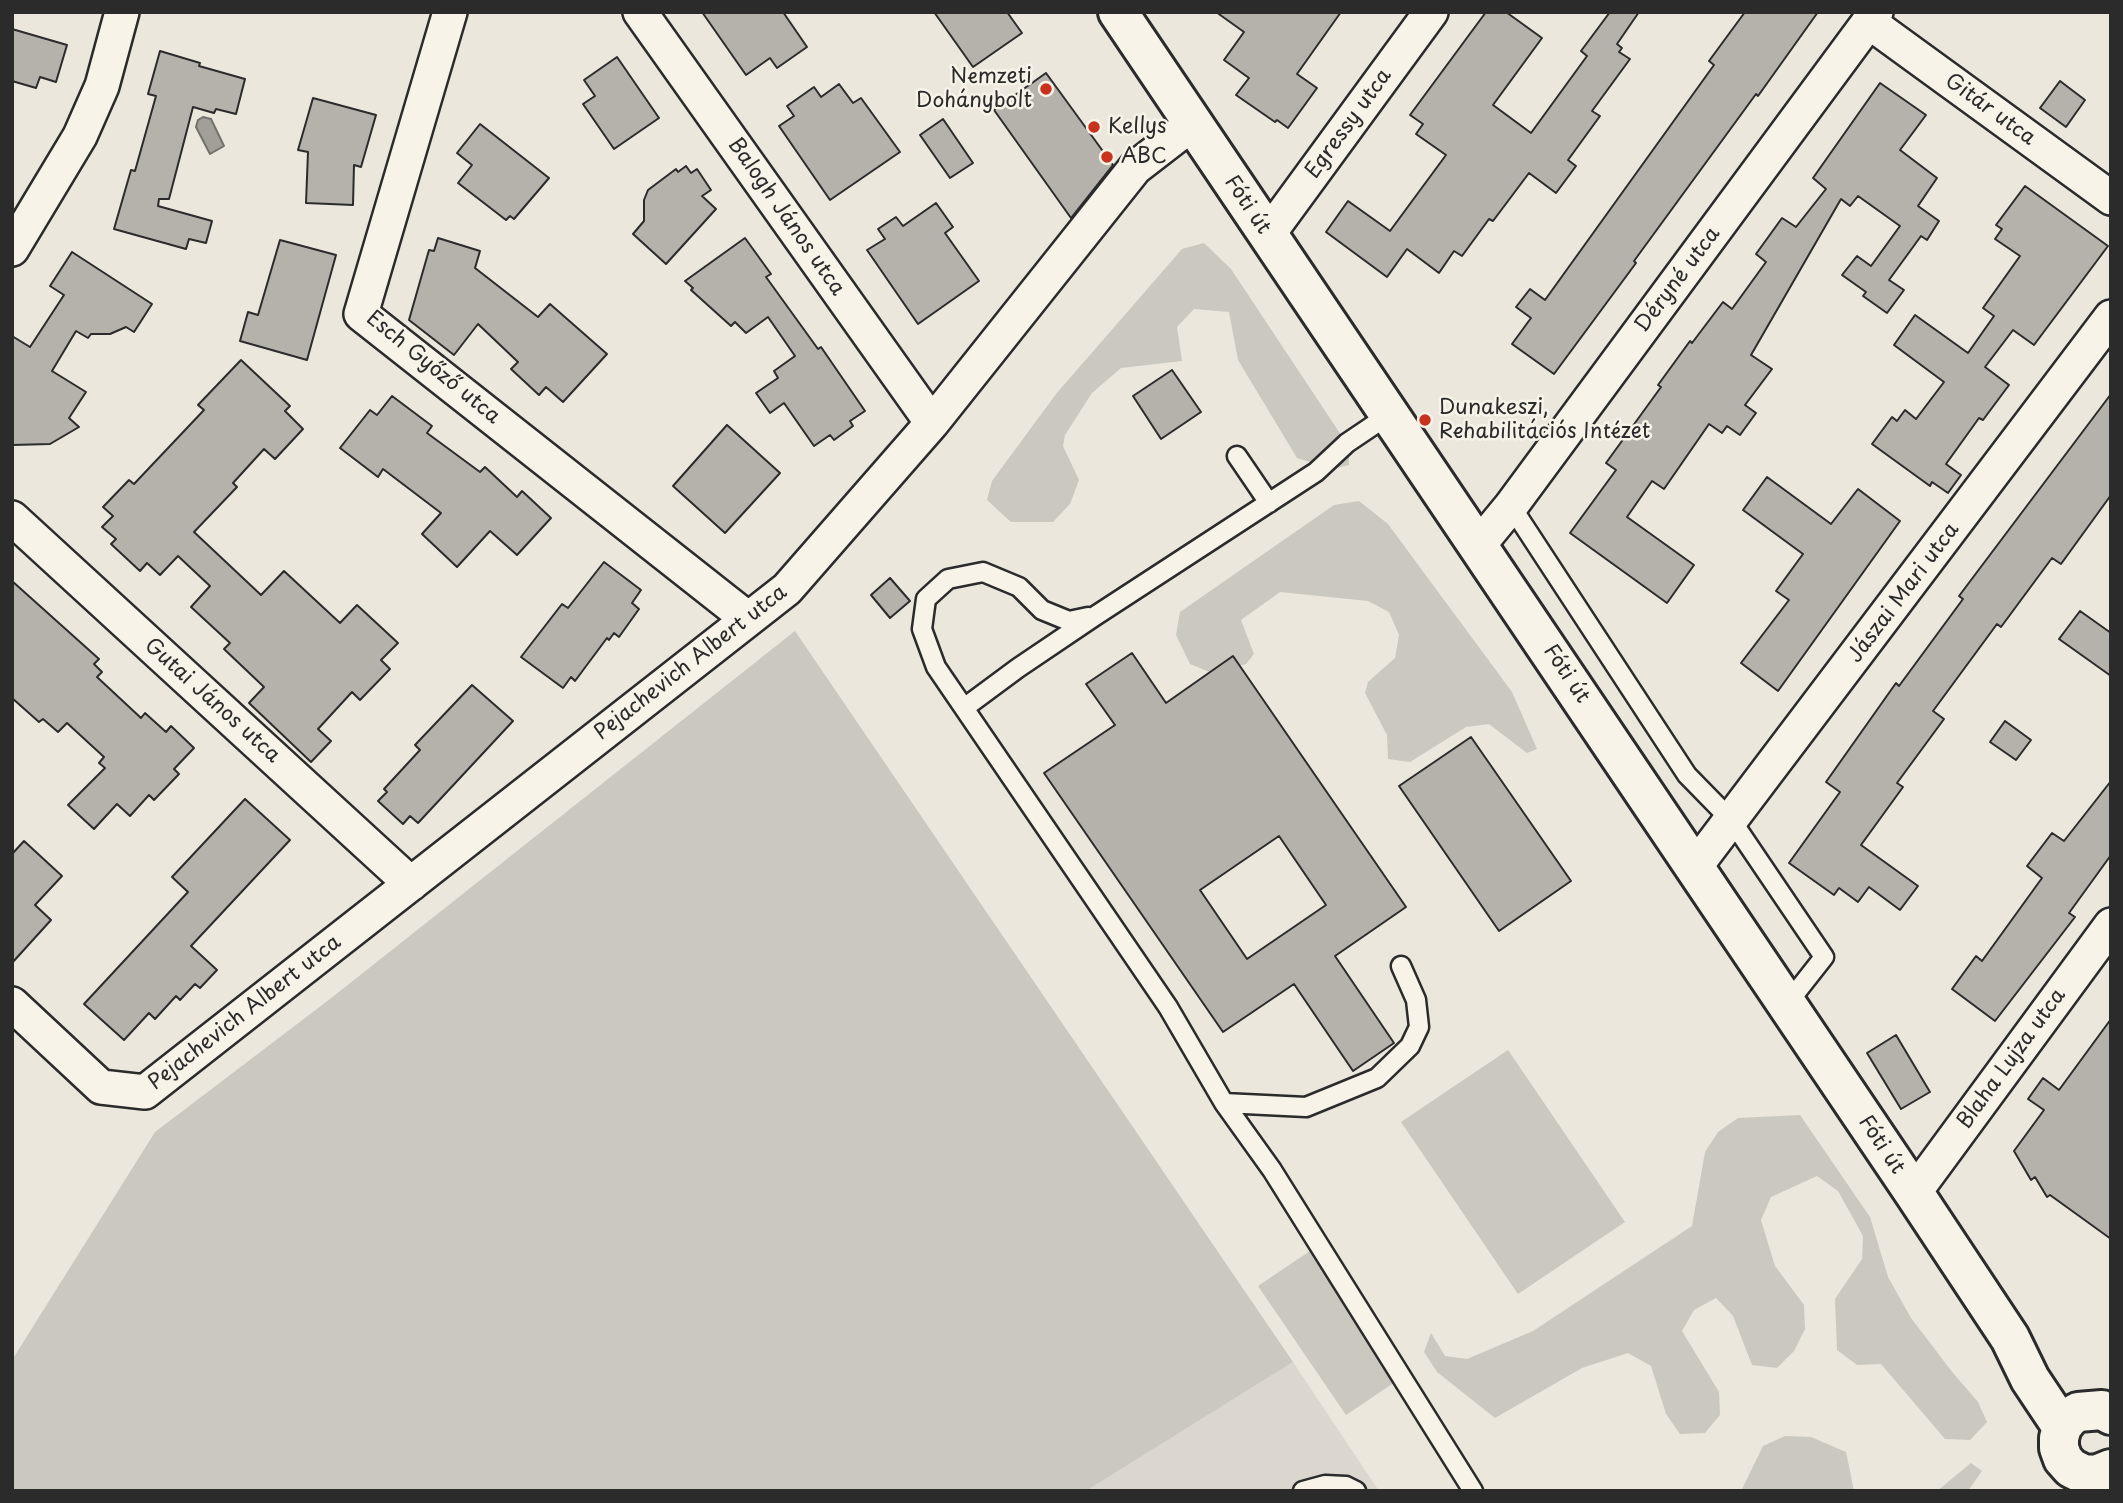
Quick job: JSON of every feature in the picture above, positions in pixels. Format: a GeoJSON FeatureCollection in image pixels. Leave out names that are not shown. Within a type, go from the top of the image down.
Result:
{"type":"FeatureCollection","features":[{"type":"Feature","properties":{"kind":"main road","name":"Fóti út"},"geometry":{"type":"LineString","coordinates":[[1118,12],[1914,1193],[2010,1338],[2030,1379],[2093,1450]]}},
{"type":"Feature","properties":{"kind":"street"},"geometry":{"type":"LineString","coordinates":[[12,249],[80,136],[102,86],[122,12]]}},
{"type":"Feature","properties":{"kind":"street","name":"Esch Győző utca"},"geometry":{"type":"LineString","coordinates":[[450,12],[361,313],[748,619]]}},
{"type":"Feature","properties":{"kind":"street","name":"Balogh János utca"},"geometry":{"type":"LineString","coordinates":[[640,12],[932,423]]}},
{"type":"Feature","properties":{"kind":"street","name":"Egressy utca"},"geometry":{"type":"LineString","coordinates":[[1267,236],[1431,12]]}},
{"type":"Feature","properties":{"kind":"street","name":"Gitár utca"},"geometry":{"type":"LineString","coordinates":[[1873,17],[2111,198]]}},
{"type":"Feature","properties":{"kind":"street","name":"Déryné utca"},"geometry":{"type":"LineString","coordinates":[[1478,546],[1511,506],[1873,17]]}},
{"type":"Feature","properties":{"kind":"street","name":"Pejachevich Albert utca"},"geometry":{"type":"LineString","coordinates":[[12,1004],[101,1087],[145,1092],[786,589],[932,423],[1135,168],[1192,124]]}},
{"type":"Feature","properties":{"kind":"street","name":"Jászai Mari utca"},"geometry":{"type":"LineString","coordinates":[[1695,867],[2111,317]]}},
{"type":"Feature","properties":{"kind":"street","name":"Gutai János utca"},"geometry":{"type":"LineString","coordinates":[[12,518],[411,884]]}},
{"type":"Feature","properties":{"kind":"street","name":"Blaha Lujza utca"},"geometry":{"type":"LineString","coordinates":[[1914,1193],[2111,925]]}},
{"type":"Feature","properties":{"kind":"lane"},"geometry":{"type":"LineString","coordinates":[[964,708],[1095,616],[1316,472],[1347,443],[1390,414]]}},
{"type":"Feature","properties":{"kind":"lane"},"geometry":{"type":"LineString","coordinates":[[1237,456],[1269,503]]}},
{"type":"Feature","properties":{"kind":"lane"},"geometry":{"type":"LineString","coordinates":[[1511,506],[1687,775],[1732,821],[1824,957],[1787,1004]]}},
{"type":"Feature","properties":{"kind":"lane"},"geometry":{"type":"LineString","coordinates":[[1095,616],[1069,621],[1042,610],[1019,587],[983,572],[948,579],[926,598],[922,629],[936,667],[1168,1007],[1224,1103],[1272,1170],[1473,1491]]}},
{"type":"Feature","properties":{"kind":"lane"},"geometry":{"type":"LineString","coordinates":[[1224,1103],[1306,1107],[1377,1078],[1410,1046],[1419,1027],[1416,1000],[1401,966]]}},
{"type":"Feature","properties":{"kind":"lane"},"geometry":{"type":"LineString","coordinates":[[1303,1491],[1325,1486],[1346,1486],[1356,1491]]}},
{"type":"Feature","properties":{"kind":"shaded area"},"geometry":{"type":"Polygon","coordinates":[[[203,117],[211,119],[224,146],[210,154],[196,127],[198,120],[203,117]]]}},
{"type":"Feature","properties":{"kind":"shaded area"},"geometry":{"type":"Polygon","coordinates":[[[1204,243],[1231,269],[1349,447],[1349,465],[1332,469],[1297,458],[1238,360],[1229,312],[1194,309],[1177,327],[1182,361],[1121,368],[1092,393],[1065,435],[1063,446],[1079,480],[1070,504],[1053,522],[1011,522],[987,500],[992,481],[1056,394],[1182,249],[1204,243]]]}},
{"type":"Feature","properties":{"kind":"shaded area"},"geometry":{"type":"Polygon","coordinates":[[[1359,501],[1388,524],[1512,692],[1537,749],[1527,753],[1489,724],[1466,727],[1410,762],[1388,759],[1387,735],[1365,693],[1368,682],[1395,658],[1399,635],[1389,612],[1368,601],[1280,592],[1241,620],[1254,654],[1246,664],[1212,673],[1190,664],[1176,635],[1180,612],[1334,505],[1359,501]]]}},
{"type":"Feature","properties":{"kind":"shaded area"},"geometry":{"type":"Polygon","coordinates":[[[795,631],[1293,1362],[1086,1491],[12,1491],[12,1360],[155,1132],[330,999],[795,631]]]}},
{"type":"Feature","properties":{"kind":"shaded area"},"geometry":{"type":"Polygon","coordinates":[[[1508,1050],[1625,1222],[1518,1294],[1401,1122],[1508,1050]]]}},
{"type":"Feature","properties":{"kind":"shaded area"},"geometry":{"type":"Polygon","coordinates":[[[1800,1115],[1870,1217],[1888,1277],[1911,1318],[1978,1402],[1987,1422],[1970,1440],[1945,1439],[1881,1364],[1857,1365],[1837,1350],[1835,1299],[1862,1259],[1863,1236],[1838,1191],[1817,1176],[1771,1197],[1761,1220],[1775,1266],[1804,1305],[1805,1329],[1794,1351],[1777,1368],[1752,1365],[1733,1316],[1716,1298],[1694,1310],[1682,1331],[1719,1392],[1720,1415],[1705,1433],[1680,1434],[1666,1414],[1651,1366],[1628,1353],[1582,1368],[1495,1418],[1437,1372],[1424,1352],[1431,1333],[1445,1356],[1467,1359],[1533,1331],[1692,1226],[1705,1152],[1718,1132],[1738,1118],[1800,1115]]]}},
{"type":"Feature","properties":{"kind":"shaded area"},"geometry":{"type":"Polygon","coordinates":[[[1310,1251],[1398,1380],[1346,1415],[1258,1286],[1310,1251]]]}},
{"type":"Feature","properties":{"kind":"shaded area"},"geometry":{"type":"Polygon","coordinates":[[[1293,1362],[1379,1491],[1086,1491],[1293,1362]]]}},
{"type":"Feature","properties":{"kind":"shaded area"},"geometry":{"type":"Polygon","coordinates":[[[1785,1436],[1811,1437],[1846,1452],[1854,1491],[1741,1491],[1763,1446],[1785,1436]]]}},
{"type":"Feature","properties":{"kind":"shaded area"},"geometry":{"type":"Polygon","coordinates":[[[1971,1463],[1982,1471],[1968,1491],[1937,1491],[1971,1463]]]}},
{"type":"Feature","properties":{"kind":"building"},"geometry":{"type":"Polygon","coordinates":[[[702,12],[783,12],[807,47],[777,68],[770,58],[746,75],[702,12]]]}},
{"type":"Feature","properties":{"kind":"building"},"geometry":{"type":"Polygon","coordinates":[[[934,12],[1007,12],[1022,33],[973,67],[934,12]]]}},
{"type":"Feature","properties":{"kind":"building"},"geometry":{"type":"Polygon","coordinates":[[[1216,12],[1341,12],[1297,74],[1317,88],[1288,128],[1236,95],[1249,78],[1224,60],[1244,32],[1216,12]]]}},
{"type":"Feature","properties":{"kind":"building"},"geometry":{"type":"Polygon","coordinates":[[[1486,12],[1506,12],[1542,38],[1493,105],[1531,133],[1587,56],[1581,51],[1610,12],[1639,12],[1617,44],[1622,48],[1619,52],[1630,59],[1592,111],[1600,116],[1568,160],[1576,166],[1556,193],[1529,173],[1493,221],[1489,219],[1462,256],[1454,251],[1439,273],[1407,249],[1387,277],[1326,232],[1348,201],[1390,231],[1446,155],[1416,134],[1423,124],[1410,115],[1486,12]]]}},
{"type":"Feature","properties":{"kind":"building"},"geometry":{"type":"Polygon","coordinates":[[[1745,12],[1818,12],[1554,374],[1512,344],[1531,318],[1516,307],[1530,289],[1545,300],[1714,65],[1709,61],[1745,12]]]}},
{"type":"Feature","properties":{"kind":"building"},"geometry":{"type":"Polygon","coordinates":[[[12,29],[67,45],[56,82],[40,77],[36,88],[12,81],[12,29]]]}},
{"type":"Feature","properties":{"kind":"building"},"geometry":{"type":"Polygon","coordinates":[[[160,51],[245,79],[236,114],[216,109],[214,113],[193,107],[169,199],[159,199],[158,206],[212,221],[206,243],[189,239],[186,249],[114,229],[131,170],[135,171],[156,96],[148,94],[160,51]]]}},
{"type":"Feature","properties":{"kind":"building"},"geometry":{"type":"Polygon","coordinates":[[[617,57],[659,118],[614,149],[583,104],[595,96],[584,80],[617,57]]]}},
{"type":"Feature","properties":{"kind":"building"},"geometry":{"type":"Polygon","coordinates":[[[1046,73],[1113,165],[1071,218],[994,110],[1046,73]]]}},
{"type":"Feature","properties":{"kind":"building"},"geometry":{"type":"Polygon","coordinates":[[[2060,81],[2085,100],[2066,127],[2040,108],[2060,81]]]}},
{"type":"Feature","properties":{"kind":"building"},"geometry":{"type":"Polygon","coordinates":[[[1880,83],[1926,115],[1900,150],[1937,178],[1918,206],[1939,221],[1927,240],[1921,236],[1889,280],[1904,290],[1887,313],[1863,296],[1866,292],[1842,275],[1857,256],[1871,266],[1900,226],[1858,196],[1850,206],[1841,199],[1751,355],[1772,369],[1745,405],[1756,413],[1740,435],[1727,426],[1722,433],[1709,424],[1664,489],[1652,481],[1627,517],[1694,565],[1667,603],[1570,533],[1616,470],[1606,463],[1661,387],[1658,385],[1690,341],[1692,343],[1723,302],[1732,309],[1766,262],[1756,254],[1782,218],[1796,227],[1826,189],[1813,178],[1880,83]]]}},
{"type":"Feature","properties":{"kind":"building"},"geometry":{"type":"Polygon","coordinates":[[[839,84],[853,103],[861,98],[900,152],[830,200],[779,126],[794,116],[787,106],[814,87],[821,97],[839,84]]]}},
{"type":"Feature","properties":{"kind":"building"},"geometry":{"type":"Polygon","coordinates":[[[313,98],[376,115],[361,167],[354,165],[353,205],[306,203],[308,152],[298,150],[313,98]]]}},
{"type":"Feature","properties":{"kind":"building"},"geometry":{"type":"Polygon","coordinates":[[[943,119],[973,163],[950,178],[920,135],[943,119]]]}},
{"type":"Feature","properties":{"kind":"building"},"geometry":{"type":"Polygon","coordinates":[[[480,124],[549,178],[514,219],[510,216],[506,220],[458,183],[472,165],[457,153],[480,124]]]}},
{"type":"Feature","properties":{"kind":"building"},"geometry":{"type":"Polygon","coordinates":[[[686,166],[691,173],[697,169],[711,190],[702,196],[716,209],[666,264],[633,234],[644,221],[644,200],[648,190],[676,169],[678,172],[686,166]]]}},
{"type":"Feature","properties":{"kind":"building"},"geometry":{"type":"Polygon","coordinates":[[[2025,186],[2108,246],[2034,345],[2013,330],[1985,367],[2009,385],[1983,420],[1979,418],[1946,464],[1961,475],[1948,493],[1932,482],[1930,486],[1872,444],[1892,417],[1897,421],[1905,410],[1916,419],[1944,382],[1894,345],[1915,315],[1968,353],[1994,316],[1983,308],[2020,256],[1995,239],[2002,229],[1996,225],[2025,186]]]}},
{"type":"Feature","properties":{"kind":"building"},"geometry":{"type":"Polygon","coordinates":[[[936,203],[953,227],[945,233],[979,281],[918,324],[867,250],[885,239],[878,229],[896,217],[903,226],[936,203]]]}},
{"type":"Feature","properties":{"kind":"building"},"geometry":{"type":"Polygon","coordinates":[[[438,238],[480,251],[475,268],[538,317],[550,304],[607,354],[563,402],[546,387],[539,395],[511,369],[518,362],[478,324],[454,355],[409,320],[429,250],[434,251],[438,238]]]}},
{"type":"Feature","properties":{"kind":"building"},"geometry":{"type":"Polygon","coordinates":[[[745,238],[771,274],[766,277],[818,349],[821,347],[865,411],[850,421],[853,426],[834,440],[830,435],[814,446],[784,403],[770,413],[756,393],[778,378],[774,371],[795,356],[768,317],[746,333],[735,322],[731,326],[691,290],[693,288],[685,281],[745,238]]]}},
{"type":"Feature","properties":{"kind":"building"},"geometry":{"type":"Polygon","coordinates":[[[280,240],[336,255],[307,360],[240,341],[248,312],[258,315],[280,240]]]}},
{"type":"Feature","properties":{"kind":"building"},"geometry":{"type":"Polygon","coordinates":[[[72,252],[152,304],[134,332],[126,327],[110,334],[91,334],[88,338],[76,331],[52,371],[86,392],[69,418],[79,427],[50,444],[12,445],[12,336],[30,347],[64,295],[50,286],[72,252]]]}},
{"type":"Feature","properties":{"kind":"building"},"geometry":{"type":"Polygon","coordinates":[[[241,360],[290,406],[285,411],[303,429],[275,459],[264,449],[233,483],[237,487],[194,532],[261,595],[284,571],[340,623],[357,605],[398,643],[381,660],[390,669],[360,700],[352,692],[318,729],[331,741],[311,762],[249,703],[264,687],[224,649],[230,643],[191,607],[210,586],[178,556],[160,575],[147,563],[140,571],[111,544],[116,539],[102,527],[113,516],[103,507],[129,480],[134,484],[204,410],[198,405],[241,360]]]}},
{"type":"Feature","properties":{"kind":"building"},"geometry":{"type":"Polygon","coordinates":[[[1172,370],[1201,412],[1161,439],[1133,396],[1172,370]]]}},
{"type":"Feature","properties":{"kind":"building"},"geometry":{"type":"Polygon","coordinates":[[[2111,394],[2111,495],[2061,564],[2052,558],[2001,627],[1997,624],[1933,711],[1944,719],[1897,783],[1903,787],[1861,845],[1918,886],[1900,910],[1869,887],[1858,902],[1839,888],[1834,895],[1789,863],[1840,792],[1826,782],[1896,683],[1899,686],[1963,599],[1959,596],[2111,394]]]}},
{"type":"Feature","properties":{"kind":"building"},"geometry":{"type":"Polygon","coordinates":[[[392,396],[432,426],[427,433],[480,472],[485,467],[517,497],[522,491],[551,518],[517,555],[490,531],[457,567],[422,534],[441,513],[383,469],[378,477],[340,448],[370,410],[377,415],[392,396]]]}},
{"type":"Feature","properties":{"kind":"building"},"geometry":{"type":"Polygon","coordinates":[[[727,425],[780,473],[725,533],[673,486],[727,425]]]}},
{"type":"Feature","properties":{"kind":"building"},"geometry":{"type":"Polygon","coordinates":[[[1767,477],[1831,524],[1858,489],[1900,521],[1778,691],[1741,663],[1789,600],[1776,591],[1803,554],[1743,510],[1767,477]]]}},
{"type":"Feature","properties":{"kind":"building"},"geometry":{"type":"Polygon","coordinates":[[[604,562],[641,590],[632,603],[639,609],[619,637],[614,633],[609,640],[607,638],[575,681],[571,677],[563,688],[521,657],[562,604],[568,608],[604,562]]]}},
{"type":"Feature","properties":{"kind":"building"},"geometry":{"type":"Polygon","coordinates":[[[890,578],[910,601],[890,618],[871,595],[890,578]]]}},
{"type":"Feature","properties":{"kind":"building"},"geometry":{"type":"Polygon","coordinates":[[[12,581],[99,659],[94,664],[102,672],[97,677],[141,718],[145,713],[166,732],[171,726],[194,748],[174,769],[179,774],[154,800],[149,795],[130,816],[117,804],[94,829],[68,805],[105,768],[99,763],[104,757],[67,723],[58,732],[43,719],[39,722],[12,698],[12,581]]]}},
{"type":"Feature","properties":{"kind":"building"},"geometry":{"type":"Polygon","coordinates":[[[2080,611],[2111,633],[2111,676],[2059,639],[2080,611]]]}},
{"type":"Feature","properties":{"kind":"building"},"geometry":{"type":"Polygon","coordinates":[[[1132,653],[1166,703],[1233,656],[1406,907],[1335,956],[1394,1043],[1353,1071],[1294,984],[1223,1032],[1044,773],[1115,725],[1086,684],[1132,653]],[[1279,836],[1200,890],[1247,959],[1326,905],[1279,836]]]}},
{"type":"Feature","properties":{"kind":"building"},"geometry":{"type":"Polygon","coordinates":[[[472,685],[513,721],[418,823],[410,816],[403,824],[378,801],[387,792],[384,789],[420,750],[415,745],[472,685]]]}},
{"type":"Feature","properties":{"kind":"building"},"geometry":{"type":"Polygon","coordinates":[[[2005,721],[2031,740],[2016,760],[1990,742],[2005,721]]]}},
{"type":"Feature","properties":{"kind":"building"},"geometry":{"type":"Polygon","coordinates":[[[1471,737],[1571,881],[1499,931],[1399,786],[1471,737]]]}},
{"type":"Feature","properties":{"kind":"building"},"geometry":{"type":"Polygon","coordinates":[[[2111,781],[2111,855],[2069,913],[2075,917],[1995,1021],[1952,989],[1976,956],[1982,961],[2042,878],[2027,866],[2052,833],[2064,841],[2111,781]]]}},
{"type":"Feature","properties":{"kind":"building"},"geometry":{"type":"Polygon","coordinates":[[[245,799],[290,840],[191,946],[217,970],[200,988],[195,984],[180,1000],[176,996],[155,1019],[149,1013],[124,1040],[84,1004],[188,892],[172,877],[245,799]]]}},
{"type":"Feature","properties":{"kind":"building"},"geometry":{"type":"Polygon","coordinates":[[[24,841],[62,876],[35,905],[51,920],[12,963],[12,854],[24,841]]]}},
{"type":"Feature","properties":{"kind":"building"},"geometry":{"type":"Polygon","coordinates":[[[2111,1019],[2111,1239],[2050,1195],[2047,1197],[2035,1177],[2031,1180],[2014,1151],[2044,1110],[2028,1099],[2043,1078],[2059,1090],[2111,1019]]]}},
{"type":"Feature","properties":{"kind":"building"},"geometry":{"type":"Polygon","coordinates":[[[1896,1035],[1930,1092],[1901,1109],[1867,1053],[1896,1035]]]}},
{"type":"Feature","properties":{"kind":"place","name":"Nemzeti Dohánybolt"},"geometry":{"type":"Point","coordinates":[1046,89]}},
{"type":"Feature","properties":{"kind":"place","name":"Kellys"},"geometry":{"type":"Point","coordinates":[1094,127]}},
{"type":"Feature","properties":{"kind":"place","name":"ABC"},"geometry":{"type":"Point","coordinates":[1107,157]}},
{"type":"Feature","properties":{"kind":"place","name":"Dunakeszi, Rehabilitációs Intézet"},"geometry":{"type":"Point","coordinates":[1425,420]}}]}
